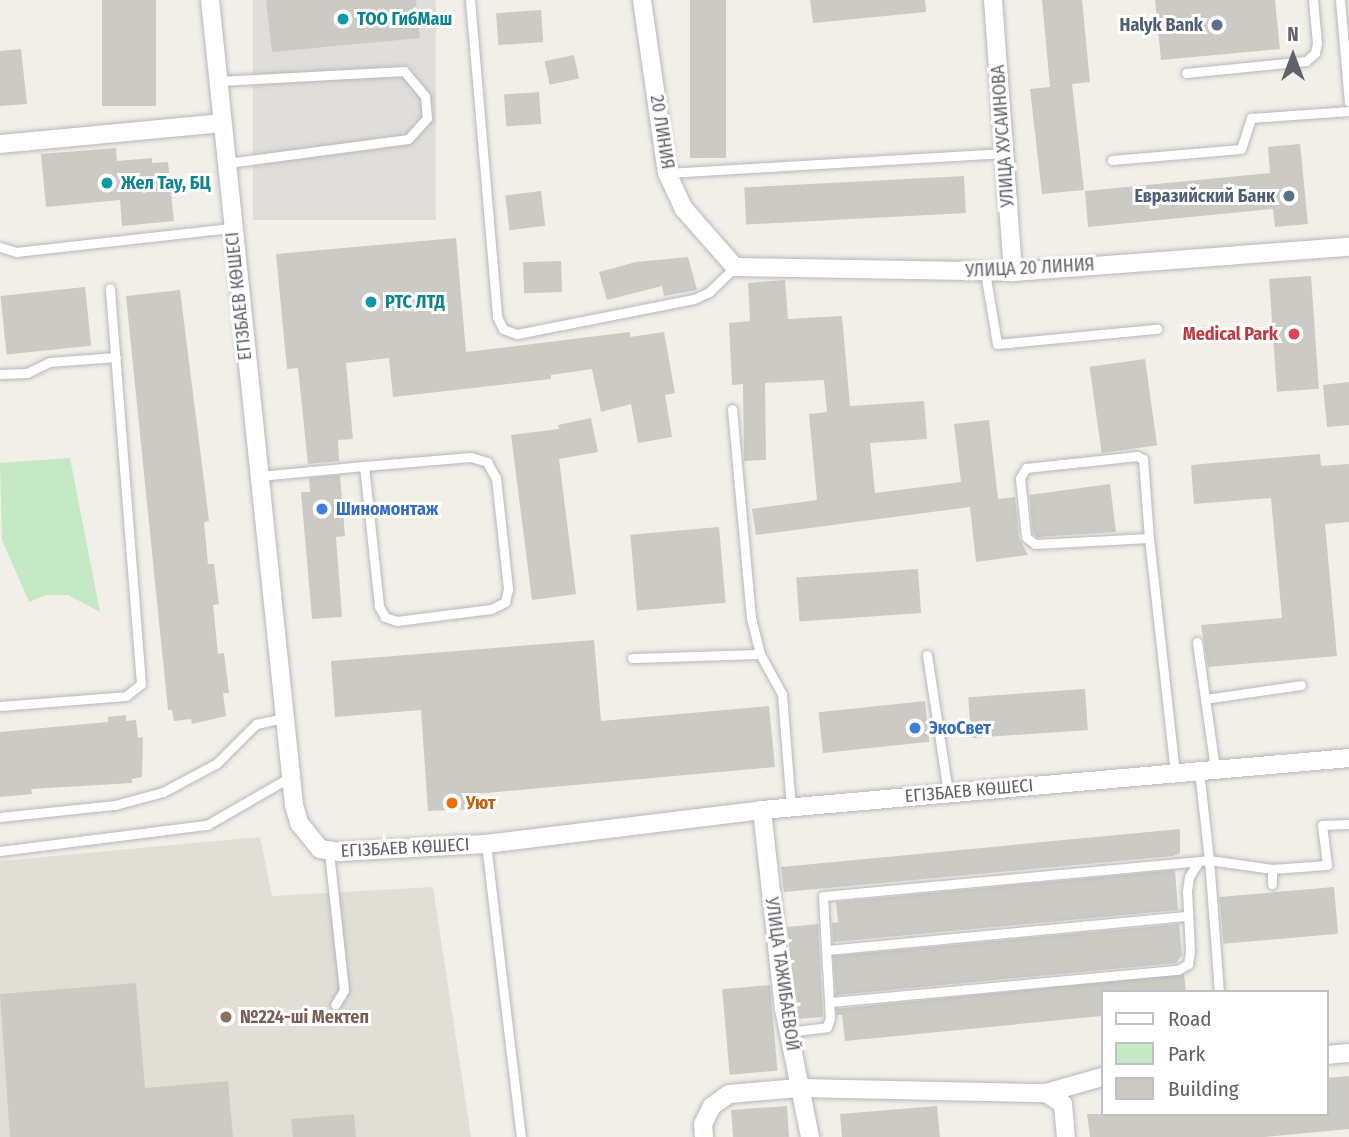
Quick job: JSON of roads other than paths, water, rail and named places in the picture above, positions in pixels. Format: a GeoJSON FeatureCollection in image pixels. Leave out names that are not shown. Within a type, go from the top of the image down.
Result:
{"type":"FeatureCollection","features":[{"type":"Feature","properties":{"kind":"street","name":"ЕГІЗБАЕВ КӨШЕСІ"},"geometry":{"type":"LineString","coordinates":[[210,0],[228,163],[231,228],[290,778],[299,824],[320,849],[329,852],[486,844],[762,810],[1349,758]]}},
{"type":"Feature","properties":{"kind":"street","name":"20 ЛИНИЯ"},"geometry":{"type":"LineString","coordinates":[[642,0],[667,173],[684,209],[716,249],[735,267]]}},
{"type":"Feature","properties":{"kind":"street","name":"УЛИЦА ХУСАИНОВА"},"geometry":{"type":"LineString","coordinates":[[993,0],[1013,272]]}},
{"type":"Feature","properties":{"kind":"street"},"geometry":{"type":"LineString","coordinates":[[0,144],[222,123]]}},
{"type":"Feature","properties":{"kind":"street","name":"УЛИЦА 20 ЛИНИЯ"},"geometry":{"type":"LineString","coordinates":[[735,267],[1013,272],[1349,247]]}},
{"type":"Feature","properties":{"kind":"street","name":"УЛИЦА ТАЖИБАЕВОЙ"},"geometry":{"type":"LineString","coordinates":[[762,810],[788,1032],[810,1137]]}},
{"type":"Feature","properties":{"kind":"street"},"geometry":{"type":"LineString","coordinates":[[1328,1055],[1349,1053]]}},
{"type":"Feature","properties":{"kind":"street"},"geometry":{"type":"LineString","coordinates":[[704,1137],[703,1124],[712,1106],[729,1094],[799,1088],[1046,1093],[1100,1078]]}},
{"type":"Feature","properties":{"kind":"street"},"geometry":{"type":"LineString","coordinates":[[1046,1093],[1063,1104],[1066,1137]]}},
{"type":"Feature","properties":{"kind":"lane"},"geometry":{"type":"LineString","coordinates":[[470,0],[497,317],[503,329],[517,334],[694,299],[709,292],[735,267]]}},
{"type":"Feature","properties":{"kind":"lane"},"geometry":{"type":"LineString","coordinates":[[1186,74],[1306,61],[1315,53],[1317,43],[1312,0]]}},
{"type":"Feature","properties":{"kind":"lane"},"geometry":{"type":"LineString","coordinates":[[1340,0],[1349,102]]}},
{"type":"Feature","properties":{"kind":"lane"},"geometry":{"type":"LineString","coordinates":[[219,81],[404,71],[425,96],[427,118],[408,139],[228,163]]}},
{"type":"Feature","properties":{"kind":"lane"},"geometry":{"type":"LineString","coordinates":[[1112,160],[1241,149],[1251,118],[1349,111]]}},
{"type":"Feature","properties":{"kind":"lane"},"geometry":{"type":"LineString","coordinates":[[667,173],[1004,153]]}},
{"type":"Feature","properties":{"kind":"lane"},"geometry":{"type":"LineString","coordinates":[[0,247],[16,253],[231,228]]}},
{"type":"Feature","properties":{"kind":"lane"},"geometry":{"type":"LineString","coordinates":[[985,272],[997,344],[1157,328]]}},
{"type":"Feature","properties":{"kind":"lane"},"geometry":{"type":"LineString","coordinates":[[0,706],[126,696],[141,684],[110,288]]}},
{"type":"Feature","properties":{"kind":"lane"},"geometry":{"type":"LineString","coordinates":[[0,374],[27,373],[50,362],[116,357]]}},
{"type":"Feature","properties":{"kind":"lane"},"geometry":{"type":"LineString","coordinates":[[732,409],[751,618],[760,654],[782,694],[790,808]]}},
{"type":"Feature","properties":{"kind":"lane"},"geometry":{"type":"LineString","coordinates":[[1149,538],[1035,544],[1026,537],[1020,478],[1026,468],[1137,456],[1143,459],[1175,773]]}},
{"type":"Feature","properties":{"kind":"lane"},"geometry":{"type":"LineString","coordinates":[[258,476],[364,466],[471,457],[486,462],[496,478],[508,589],[505,602],[491,609],[397,621],[385,617],[379,606],[364,466]]}},
{"type":"Feature","properties":{"kind":"lane"},"geometry":{"type":"LineString","coordinates":[[1197,642],[1205,699],[1209,860],[1219,990]]}},
{"type":"Feature","properties":{"kind":"lane"},"geometry":{"type":"LineString","coordinates":[[632,658],[760,654]]}},
{"type":"Feature","properties":{"kind":"lane"},"geometry":{"type":"LineString","coordinates":[[927,655],[948,793]]}},
{"type":"Feature","properties":{"kind":"lane"},"geometry":{"type":"LineString","coordinates":[[1205,699],[1301,685]]}},
{"type":"Feature","properties":{"kind":"lane"},"geometry":{"type":"LineString","coordinates":[[0,817],[115,805],[163,792],[217,763],[256,724],[284,718]]}},
{"type":"Feature","properties":{"kind":"lane"},"geometry":{"type":"LineString","coordinates":[[0,851],[207,825],[290,778]]}},
{"type":"Feature","properties":{"kind":"lane"},"geometry":{"type":"LineString","coordinates":[[788,1032],[827,1027],[831,1002],[823,896],[1209,860],[1272,869],[1326,864],[1322,825],[1349,824]]}},
{"type":"Feature","properties":{"kind":"lane"},"geometry":{"type":"LineString","coordinates":[[486,844],[521,1137]]}},
{"type":"Feature","properties":{"kind":"lane"},"geometry":{"type":"LineString","coordinates":[[329,852],[344,990],[335,1005]]}},
{"type":"Feature","properties":{"kind":"lane"},"geometry":{"type":"LineString","coordinates":[[831,1002],[1178,970],[1188,964],[1189,877],[1198,862]]}},
{"type":"Feature","properties":{"kind":"lane"},"geometry":{"type":"LineString","coordinates":[[1272,869],[1272,884]]}},
{"type":"Feature","properties":{"kind":"lane"},"geometry":{"type":"LineString","coordinates":[[827,950],[1188,916]]}},
{"type":"Feature","properties":{"kind":"place","name":"ТОО ГибМаш"},"geometry":{"type":"Point","coordinates":[343,19]}},
{"type":"Feature","properties":{"kind":"place","name":"Halyk Bank"},"geometry":{"type":"Point","coordinates":[1217,25]}},
{"type":"Feature","properties":{"kind":"place","name":"Жел Тау, БЦ"},"geometry":{"type":"Point","coordinates":[107,183]}},
{"type":"Feature","properties":{"kind":"place","name":"Евразийский Банк"},"geometry":{"type":"Point","coordinates":[1289,196]}},
{"type":"Feature","properties":{"kind":"place","name":"РТС ЛТД"},"geometry":{"type":"Point","coordinates":[371,302]}},
{"type":"Feature","properties":{"kind":"place","name":"Medical Park"},"geometry":{"type":"Point","coordinates":[1294,334]}},
{"type":"Feature","properties":{"kind":"place","name":"Шиномонтаж"},"geometry":{"type":"Point","coordinates":[322,509]}},
{"type":"Feature","properties":{"kind":"place","name":"ЭкоСвет"},"geometry":{"type":"Point","coordinates":[915,728]}},
{"type":"Feature","properties":{"kind":"place","name":"Уют"},"geometry":{"type":"Point","coordinates":[452,803]}},
{"type":"Feature","properties":{"kind":"place","name":"№224-ші Мектеп"},"geometry":{"type":"Point","coordinates":[226,1017]}}]}
